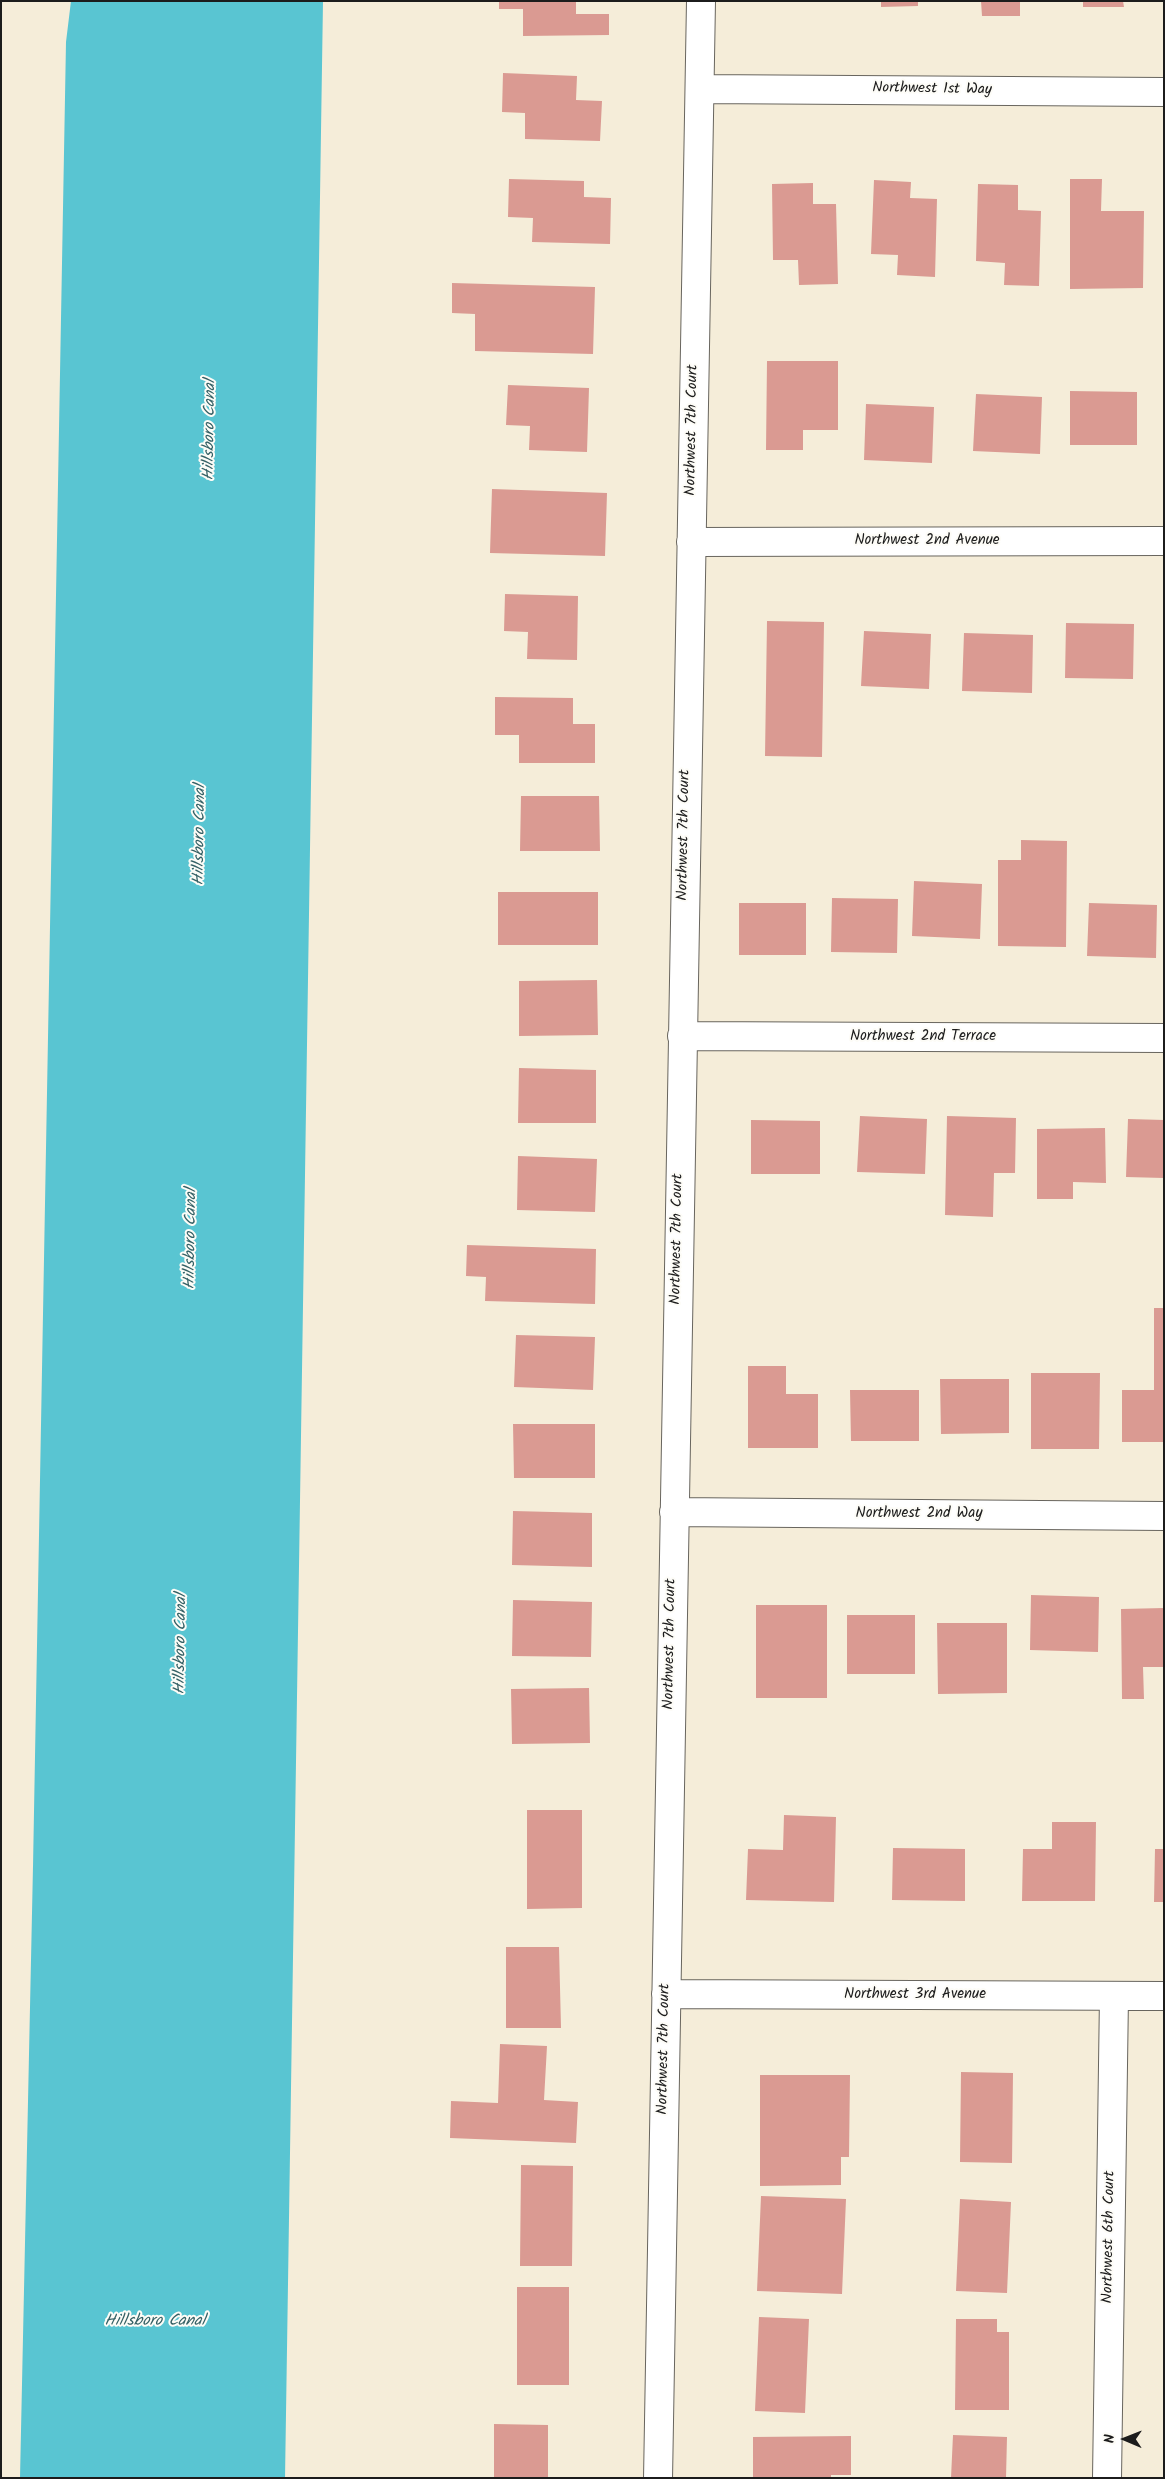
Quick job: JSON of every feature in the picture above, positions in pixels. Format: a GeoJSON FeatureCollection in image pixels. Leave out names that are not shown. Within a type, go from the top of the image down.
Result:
{"type":"FeatureCollection","features":[{"type":"Feature","properties":{"kind":"street","name":"Northwest 7th Court"},"geometry":{"type":"LineString","coordinates":[[658,2478],[690,542],[701,1]]}},
{"type":"Feature","properties":{"kind":"street","name":"Northwest 1st Way"},"geometry":{"type":"LineString","coordinates":[[700,89],[1164,92]]}},
{"type":"Feature","properties":{"kind":"street","name":"Northwest 2nd Avenue"},"geometry":{"type":"LineString","coordinates":[[690,542],[1164,541]]}},
{"type":"Feature","properties":{"kind":"street","name":"Northwest 2nd Terrace"},"geometry":{"type":"LineString","coordinates":[[682,1036],[1164,1038]]}},
{"type":"Feature","properties":{"kind":"street","name":"Northwest 2nd Way"},"geometry":{"type":"LineString","coordinates":[[674,1512],[1164,1516]]}},
{"type":"Feature","properties":{"kind":"street","name":"Northwest 3rd Avenue"},"geometry":{"type":"LineString","coordinates":[[666,1994],[1164,1996]]}},
{"type":"Feature","properties":{"kind":"street","name":"Northwest 6th Court"},"geometry":{"type":"LineString","coordinates":[[1107,2478],[1114,1996]]}},
{"type":"Feature","properties":{"kind":"water","name":"Hillsboro Canal"},"geometry":{"type":"Polygon","coordinates":[[[71,1],[323,1],[285,2478],[20,2478],[66,42],[71,1]]]}},
{"type":"Feature","properties":{"kind":"building"},"geometry":{"type":"Polygon","coordinates":[[[499,1],[576,1],[576,14],[609,14],[609,35],[523,36],[523,9],[499,9],[499,1]]]}},
{"type":"Feature","properties":{"kind":"building"},"geometry":{"type":"Polygon","coordinates":[[[881,1],[918,1],[918,6],[881,7],[881,1]]]}},
{"type":"Feature","properties":{"kind":"building"},"geometry":{"type":"Polygon","coordinates":[[[981,1],[1020,1],[1020,16],[982,16],[981,1]]]}},
{"type":"Feature","properties":{"kind":"building"},"geometry":{"type":"Polygon","coordinates":[[[1083,1],[1123,1],[1124,7],[1083,7],[1083,1]]]}},
{"type":"Feature","properties":{"kind":"building"},"geometry":{"type":"Polygon","coordinates":[[[503,73],[577,76],[576,100],[602,101],[600,141],[525,139],[525,113],[502,112],[503,73]]]}},
{"type":"Feature","properties":{"kind":"building"},"geometry":{"type":"Polygon","coordinates":[[[509,179],[584,181],[584,197],[611,198],[610,244],[532,242],[533,218],[508,217],[509,179]]]}},
{"type":"Feature","properties":{"kind":"building"},"geometry":{"type":"Polygon","coordinates":[[[1070,179],[1102,179],[1101,211],[1144,211],[1143,288],[1070,289],[1070,179]]]}},
{"type":"Feature","properties":{"kind":"building"},"geometry":{"type":"Polygon","coordinates":[[[874,180],[911,182],[910,198],[937,199],[935,277],[897,275],[898,255],[871,254],[874,180]]]}},
{"type":"Feature","properties":{"kind":"building"},"geometry":{"type":"Polygon","coordinates":[[[813,183],[813,204],[836,204],[838,284],[799,285],[798,260],[773,260],[772,184],[813,183]]]}},
{"type":"Feature","properties":{"kind":"building"},"geometry":{"type":"Polygon","coordinates":[[[978,184],[1018,185],[1018,210],[1041,211],[1039,286],[1004,285],[1005,263],[976,261],[978,184]]]}},
{"type":"Feature","properties":{"kind":"building"},"geometry":{"type":"Polygon","coordinates":[[[452,283],[595,287],[593,354],[475,351],[475,314],[452,313],[452,283]]]}},
{"type":"Feature","properties":{"kind":"building"},"geometry":{"type":"Polygon","coordinates":[[[767,361],[838,361],[838,430],[803,430],[803,450],[766,450],[767,361]]]}},
{"type":"Feature","properties":{"kind":"building"},"geometry":{"type":"Polygon","coordinates":[[[508,385],[589,388],[587,452],[529,450],[530,426],[506,425],[508,385]]]}},
{"type":"Feature","properties":{"kind":"building"},"geometry":{"type":"Polygon","coordinates":[[[1070,391],[1137,392],[1137,445],[1070,445],[1070,391]]]}},
{"type":"Feature","properties":{"kind":"building"},"geometry":{"type":"Polygon","coordinates":[[[976,394],[1042,397],[1040,454],[973,451],[976,394]]]}},
{"type":"Feature","properties":{"kind":"building"},"geometry":{"type":"Polygon","coordinates":[[[866,404],[934,407],[932,463],[864,460],[866,404]]]}},
{"type":"Feature","properties":{"kind":"building"},"geometry":{"type":"Polygon","coordinates":[[[492,489],[607,493],[605,556],[490,553],[492,489]]]}},
{"type":"Feature","properties":{"kind":"building"},"geometry":{"type":"Polygon","coordinates":[[[505,594],[578,596],[577,660],[527,659],[528,632],[504,631],[505,594]]]}},
{"type":"Feature","properties":{"kind":"building"},"geometry":{"type":"Polygon","coordinates":[[[767,621],[824,622],[822,757],[765,756],[767,621]]]}},
{"type":"Feature","properties":{"kind":"building"},"geometry":{"type":"Polygon","coordinates":[[[1066,623],[1134,624],[1133,679],[1065,678],[1066,623]]]}},
{"type":"Feature","properties":{"kind":"building"},"geometry":{"type":"Polygon","coordinates":[[[864,631],[931,634],[929,689],[861,686],[864,631]]]}},
{"type":"Feature","properties":{"kind":"building"},"geometry":{"type":"Polygon","coordinates":[[[964,633],[1033,635],[1032,693],[962,691],[964,633]]]}},
{"type":"Feature","properties":{"kind":"building"},"geometry":{"type":"Polygon","coordinates":[[[495,697],[573,698],[573,724],[595,724],[595,763],[519,763],[519,735],[495,735],[495,697]]]}},
{"type":"Feature","properties":{"kind":"building"},"geometry":{"type":"Polygon","coordinates":[[[521,796],[599,796],[600,851],[520,851],[521,796]]]}},
{"type":"Feature","properties":{"kind":"building"},"geometry":{"type":"Polygon","coordinates":[[[1021,840],[1067,841],[1066,947],[998,946],[998,860],[1021,860],[1021,840]]]}},
{"type":"Feature","properties":{"kind":"building"},"geometry":{"type":"Polygon","coordinates":[[[914,881],[982,884],[980,939],[912,936],[914,881]]]}},
{"type":"Feature","properties":{"kind":"building"},"geometry":{"type":"Polygon","coordinates":[[[498,892],[598,892],[598,945],[498,945],[498,892]]]}},
{"type":"Feature","properties":{"kind":"building"},"geometry":{"type":"Polygon","coordinates":[[[832,898],[898,899],[897,953],[831,952],[832,898]]]}},
{"type":"Feature","properties":{"kind":"building"},"geometry":{"type":"Polygon","coordinates":[[[739,903],[806,903],[806,955],[739,955],[739,903]]]}},
{"type":"Feature","properties":{"kind":"building"},"geometry":{"type":"Polygon","coordinates":[[[1089,903],[1157,905],[1156,958],[1087,956],[1089,903]]]}},
{"type":"Feature","properties":{"kind":"building"},"geometry":{"type":"Polygon","coordinates":[[[597,980],[598,1035],[519,1036],[519,981],[597,980]]]}},
{"type":"Feature","properties":{"kind":"building"},"geometry":{"type":"Polygon","coordinates":[[[519,1068],[596,1070],[596,1123],[518,1123],[519,1068]]]}},
{"type":"Feature","properties":{"kind":"building"},"geometry":{"type":"Polygon","coordinates":[[[860,1116],[927,1119],[925,1174],[857,1172],[860,1116]]]}},
{"type":"Feature","properties":{"kind":"building"},"geometry":{"type":"Polygon","coordinates":[[[947,1116],[1016,1118],[1015,1173],[994,1173],[993,1217],[945,1215],[947,1116]]]}},
{"type":"Feature","properties":{"kind":"building"},"geometry":{"type":"Polygon","coordinates":[[[1128,1119],[1164,1120],[1164,1178],[1126,1177],[1128,1119]]]}},
{"type":"Feature","properties":{"kind":"building"},"geometry":{"type":"Polygon","coordinates":[[[751,1120],[820,1121],[820,1174],[751,1174],[751,1120]]]}},
{"type":"Feature","properties":{"kind":"building"},"geometry":{"type":"Polygon","coordinates":[[[1105,1128],[1106,1183],[1073,1182],[1073,1199],[1037,1199],[1037,1129],[1105,1128]]]}},
{"type":"Feature","properties":{"kind":"building"},"geometry":{"type":"Polygon","coordinates":[[[518,1156],[597,1159],[595,1212],[517,1210],[518,1156]]]}},
{"type":"Feature","properties":{"kind":"building"},"geometry":{"type":"Polygon","coordinates":[[[467,1245],[596,1249],[595,1304],[485,1301],[486,1277],[466,1276],[467,1245]]]}},
{"type":"Feature","properties":{"kind":"building"},"geometry":{"type":"Polygon","coordinates":[[[1154,1308],[1164,1308],[1164,1442],[1122,1442],[1122,1390],[1154,1390],[1154,1308]]]}},
{"type":"Feature","properties":{"kind":"building"},"geometry":{"type":"Polygon","coordinates":[[[516,1335],[595,1337],[593,1390],[514,1387],[516,1335]]]}},
{"type":"Feature","properties":{"kind":"building"},"geometry":{"type":"Polygon","coordinates":[[[748,1366],[786,1366],[786,1394],[818,1394],[818,1448],[748,1448],[748,1366]]]}},
{"type":"Feature","properties":{"kind":"building"},"geometry":{"type":"Polygon","coordinates":[[[1031,1373],[1100,1373],[1099,1449],[1031,1449],[1031,1373]]]}},
{"type":"Feature","properties":{"kind":"building"},"geometry":{"type":"Polygon","coordinates":[[[940,1379],[1009,1379],[1009,1433],[941,1434],[940,1379]]]}},
{"type":"Feature","properties":{"kind":"building"},"geometry":{"type":"Polygon","coordinates":[[[850,1390],[919,1390],[919,1441],[851,1441],[850,1390]]]}},
{"type":"Feature","properties":{"kind":"building"},"geometry":{"type":"Polygon","coordinates":[[[513,1424],[595,1424],[595,1478],[514,1478],[513,1424]]]}},
{"type":"Feature","properties":{"kind":"building"},"geometry":{"type":"Polygon","coordinates":[[[513,1511],[592,1513],[592,1567],[512,1565],[513,1511]]]}},
{"type":"Feature","properties":{"kind":"building"},"geometry":{"type":"Polygon","coordinates":[[[1031,1595],[1099,1597],[1098,1652],[1030,1650],[1031,1595]]]}},
{"type":"Feature","properties":{"kind":"building"},"geometry":{"type":"Polygon","coordinates":[[[513,1600],[592,1602],[591,1657],[512,1656],[513,1600]]]}},
{"type":"Feature","properties":{"kind":"building"},"geometry":{"type":"Polygon","coordinates":[[[756,1605],[827,1605],[827,1698],[756,1698],[756,1605]]]}},
{"type":"Feature","properties":{"kind":"building"},"geometry":{"type":"Polygon","coordinates":[[[1164,1608],[1164,1667],[1143,1667],[1144,1699],[1122,1699],[1121,1609],[1164,1608]]]}},
{"type":"Feature","properties":{"kind":"building"},"geometry":{"type":"Polygon","coordinates":[[[847,1615],[915,1615],[915,1674],[847,1674],[847,1615]]]}},
{"type":"Feature","properties":{"kind":"building"},"geometry":{"type":"Polygon","coordinates":[[[937,1623],[1007,1623],[1007,1693],[938,1694],[937,1623]]]}},
{"type":"Feature","properties":{"kind":"building"},"geometry":{"type":"Polygon","coordinates":[[[589,1688],[590,1743],[512,1744],[511,1689],[589,1688]]]}},
{"type":"Feature","properties":{"kind":"building"},"geometry":{"type":"Polygon","coordinates":[[[527,1810],[582,1810],[582,1908],[527,1909],[527,1810]]]}},
{"type":"Feature","properties":{"kind":"building"},"geometry":{"type":"Polygon","coordinates":[[[784,1815],[836,1817],[834,1902],[746,1900],[748,1849],[783,1850],[784,1815]]]}},
{"type":"Feature","properties":{"kind":"building"},"geometry":{"type":"Polygon","coordinates":[[[1052,1822],[1096,1822],[1095,1901],[1022,1901],[1023,1849],[1052,1849],[1052,1822]]]}},
{"type":"Feature","properties":{"kind":"building"},"geometry":{"type":"Polygon","coordinates":[[[893,1848],[965,1849],[965,1901],[892,1900],[893,1848]]]}},
{"type":"Feature","properties":{"kind":"building"},"geometry":{"type":"Polygon","coordinates":[[[1155,1849],[1164,1849],[1164,1902],[1154,1902],[1155,1849]]]}},
{"type":"Feature","properties":{"kind":"building"},"geometry":{"type":"Polygon","coordinates":[[[506,1947],[559,1947],[561,2028],[506,2028],[506,1947]]]}},
{"type":"Feature","properties":{"kind":"building"},"geometry":{"type":"Polygon","coordinates":[[[500,2044],[547,2046],[544,2100],[578,2102],[576,2143],[450,2138],[451,2101],[498,2103],[500,2044]]]}},
{"type":"Feature","properties":{"kind":"building"},"geometry":{"type":"Polygon","coordinates":[[[961,2072],[1013,2073],[1012,2163],[960,2162],[961,2072]]]}},
{"type":"Feature","properties":{"kind":"building"},"geometry":{"type":"Polygon","coordinates":[[[760,2075],[850,2075],[849,2157],[841,2157],[841,2185],[760,2186],[760,2075]]]}},
{"type":"Feature","properties":{"kind":"building"},"geometry":{"type":"Polygon","coordinates":[[[521,2165],[573,2166],[572,2266],[520,2266],[521,2165]]]}},
{"type":"Feature","properties":{"kind":"building"},"geometry":{"type":"Polygon","coordinates":[[[761,2196],[846,2199],[842,2294],[757,2291],[761,2196]]]}},
{"type":"Feature","properties":{"kind":"building"},"geometry":{"type":"Polygon","coordinates":[[[960,2199],[1011,2202],[1007,2293],[956,2291],[960,2199]]]}},
{"type":"Feature","properties":{"kind":"building"},"geometry":{"type":"Polygon","coordinates":[[[517,2287],[569,2287],[569,2385],[517,2385],[517,2287]]]}},
{"type":"Feature","properties":{"kind":"building"},"geometry":{"type":"Polygon","coordinates":[[[759,2317],[809,2319],[805,2413],[755,2411],[759,2317]]]}},
{"type":"Feature","properties":{"kind":"building"},"geometry":{"type":"Polygon","coordinates":[[[956,2319],[997,2319],[997,2332],[1009,2332],[1009,2410],[955,2410],[956,2319]]]}},
{"type":"Feature","properties":{"kind":"building"},"geometry":{"type":"Polygon","coordinates":[[[494,2424],[548,2425],[548,2478],[494,2478],[494,2424]]]}},
{"type":"Feature","properties":{"kind":"building"},"geometry":{"type":"Polygon","coordinates":[[[953,2435],[1007,2437],[1006,2478],[951,2478],[953,2435]]]}},
{"type":"Feature","properties":{"kind":"building"},"geometry":{"type":"Polygon","coordinates":[[[851,2436],[851,2475],[831,2475],[831,2478],[753,2478],[753,2437],[851,2436]]]}}]}
